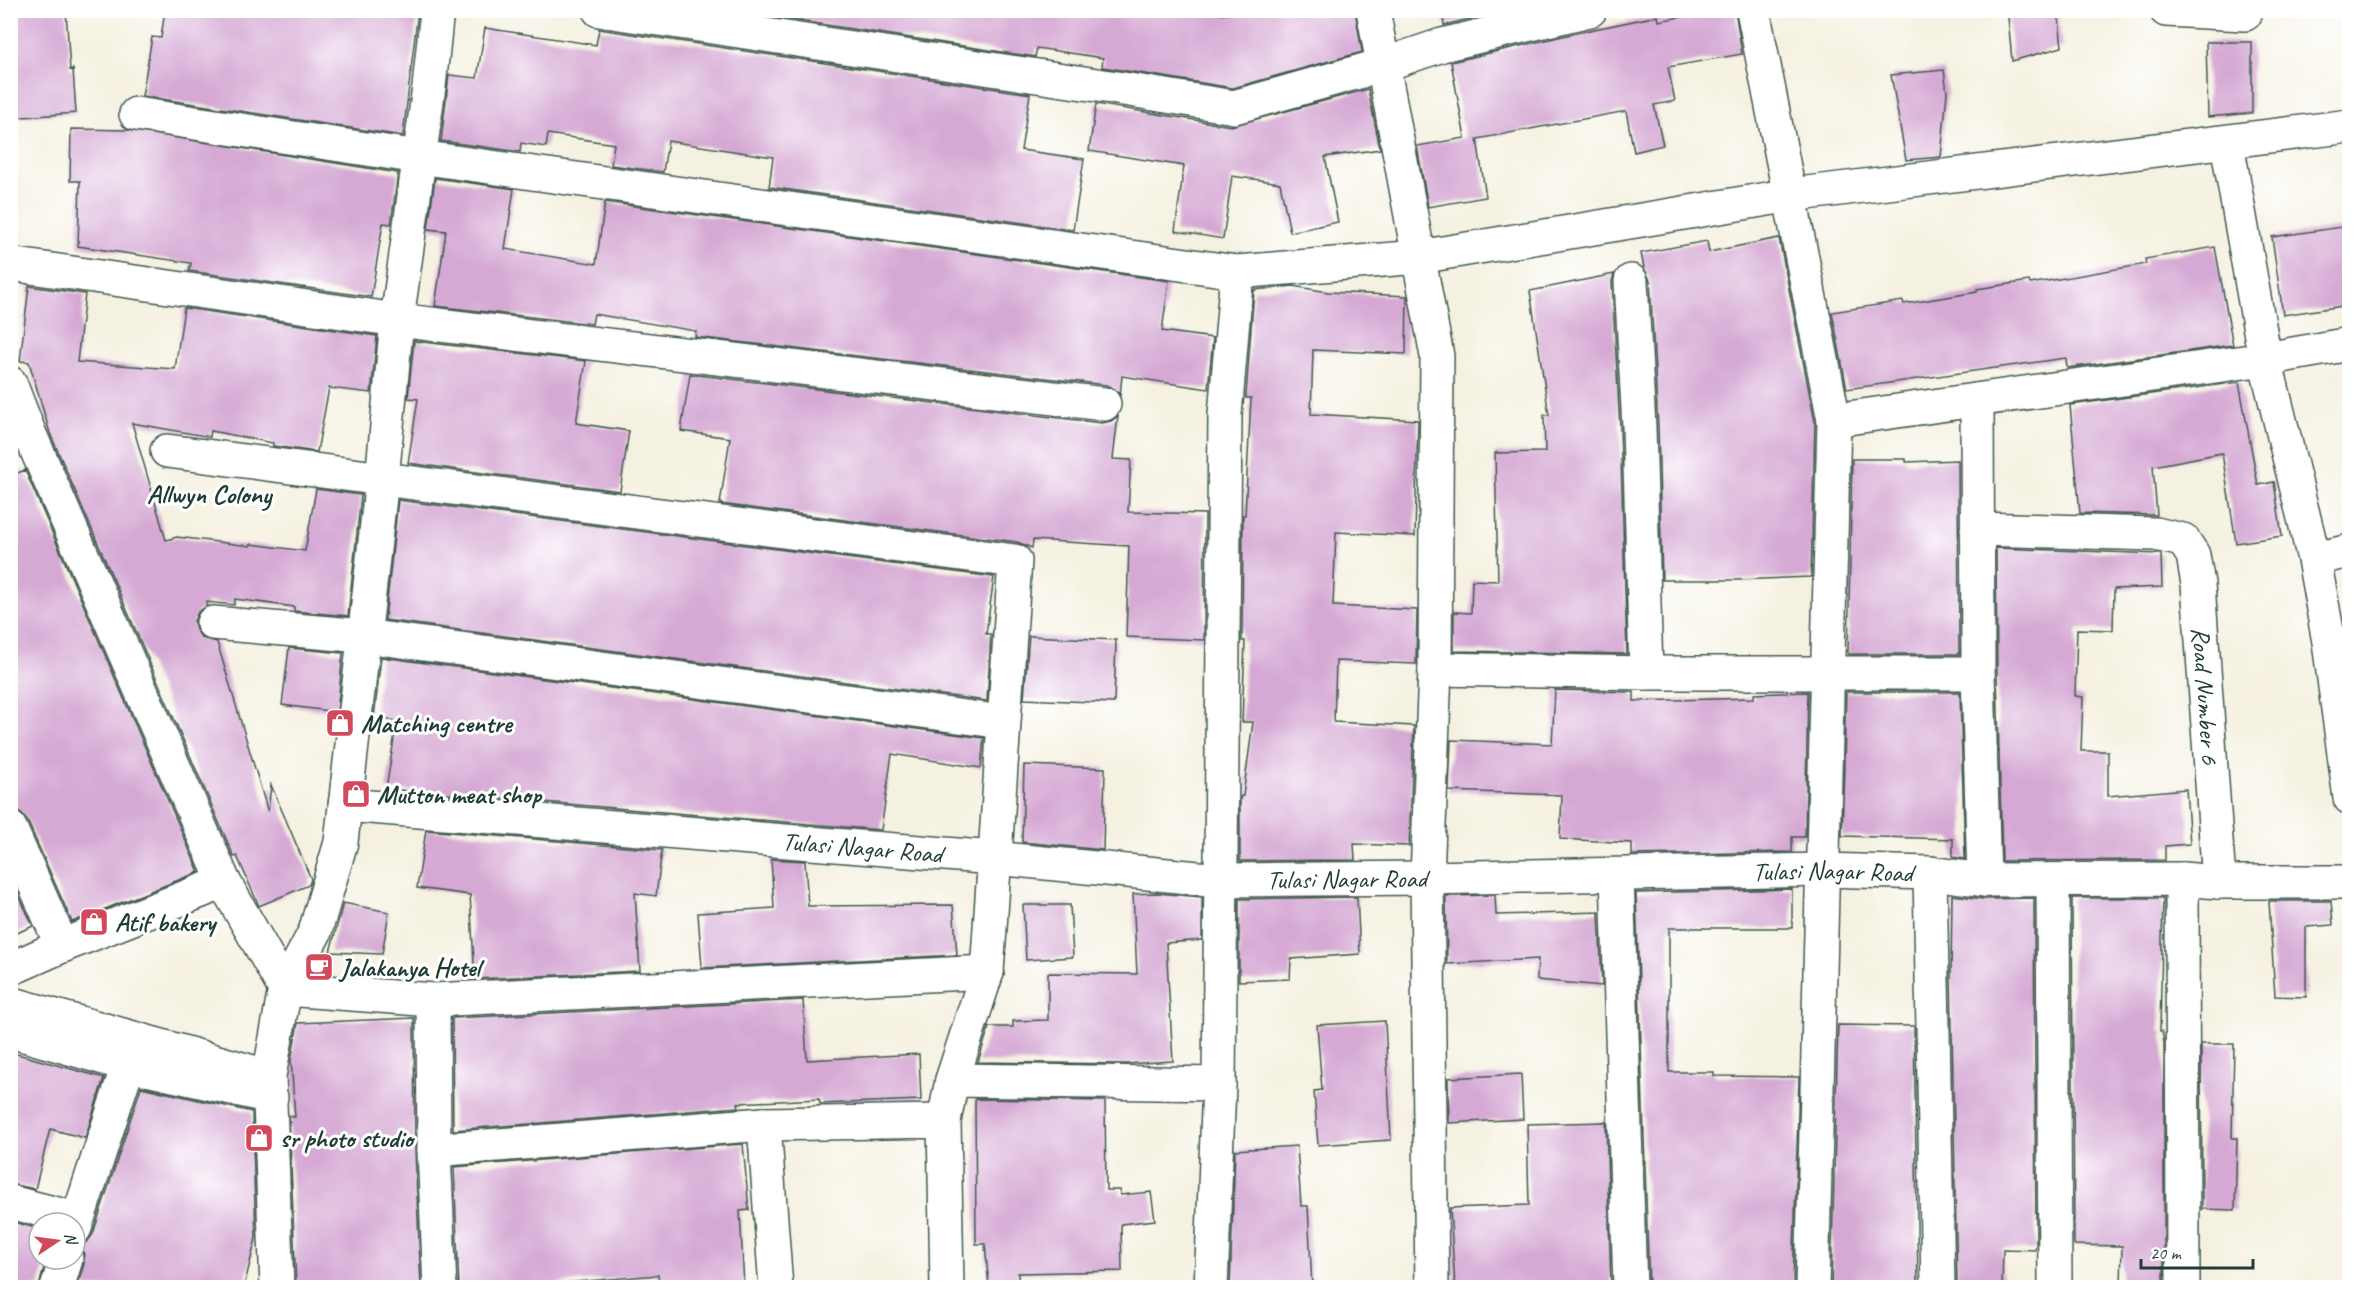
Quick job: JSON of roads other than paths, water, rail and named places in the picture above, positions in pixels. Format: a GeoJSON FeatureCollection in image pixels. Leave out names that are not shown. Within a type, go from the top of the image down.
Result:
{"type":"FeatureCollection","features":[{"type":"Feature","properties":{"kind":"street"},"geometry":{"type":"LineString","coordinates":[[277,1287],[270,1086],[285,989],[315,932],[341,842],[382,479],[397,320],[429,87],[436,10]]}},
{"type":"Feature","properties":{"kind":"street"},"geometry":{"type":"LineString","coordinates":[[599,10],[1234,107],[1442,45],[1590,10]]}},
{"type":"Feature","properties":{"kind":"street"},"geometry":{"type":"LineString","coordinates":[[1373,10],[1437,356],[1435,669],[1427,878],[1432,1287]]}},
{"type":"Feature","properties":{"kind":"street"},"geometry":{"type":"LineString","coordinates":[[1753,10],[1834,420],[1812,1287]]}},
{"type":"Feature","properties":{"kind":"street"},"geometry":{"type":"LineString","coordinates":[[2166,10],[2245,14]]}},
{"type":"Feature","properties":{"kind":"street"},"geometry":{"type":"LineString","coordinates":[[136,114],[419,157],[1237,272],[1419,257],[1791,195],[2227,143],[2349,126]]}},
{"type":"Feature","properties":{"kind":"street"},"geometry":{"type":"LineString","coordinates":[[2227,143],[2265,359],[2314,559],[2346,744],[2349,798]]}},
{"type":"Feature","properties":{"kind":"street"},"geometry":{"type":"LineString","coordinates":[[10,264],[397,320],[1104,404]]}},
{"type":"Feature","properties":{"kind":"street"},"geometry":{"type":"LineString","coordinates":[[1211,1287],[1219,1084],[1219,880],[1225,415],[1237,272]]}},
{"type":"Feature","properties":{"kind":"street"},"geometry":{"type":"LineString","coordinates":[[1631,282],[1639,427],[1646,673]]}},
{"type":"Feature","properties":{"kind":"street"},"geometry":{"type":"LineString","coordinates":[[1834,420],[2265,359],[2349,344]]}},
{"type":"Feature","properties":{"kind":"street"},"geometry":{"type":"LineString","coordinates":[[10,383],[20,433],[224,882],[285,989]]}},
{"type":"Feature","properties":{"kind":"street"},"geometry":{"type":"LineString","coordinates":[[1977,400],[1978,672],[1984,880]]}},
{"type":"Feature","properties":{"kind":"street"},"geometry":{"type":"LineString","coordinates":[[167,451],[1016,561],[987,972],[952,1080],[944,1121],[947,1287]]}},
{"type":"Feature","properties":{"kind":"street","name":"Road Number 6"},"geometry":{"type":"LineString","coordinates":[[1977,529],[2155,534],[2183,540],[2193,555],[2198,584],[2219,882]]}},
{"type":"Feature","properties":{"kind":"street"},"geometry":{"type":"LineString","coordinates":[[2314,559],[2349,551]]}},
{"type":"Feature","properties":{"kind":"street"},"geometry":{"type":"LineString","coordinates":[[213,623],[364,636],[1003,722]]}},
{"type":"Feature","properties":{"kind":"street"},"geometry":{"type":"LineString","coordinates":[[1435,669],[1646,673],[1978,672]]}},
{"type":"Feature","properties":{"kind":"street","name":"Tulasi Nagar Road"},"geometry":{"type":"LineString","coordinates":[[345,805],[994,858],[1219,880],[1823,870],[1930,873],[1984,880],[2182,879],[2219,882],[2349,882]]}},
{"type":"Feature","properties":{"kind":"street"},"geometry":{"type":"LineString","coordinates":[[10,828],[62,946]]}},
{"type":"Feature","properties":{"kind":"street"},"geometry":{"type":"LineString","coordinates":[[1930,873],[1938,1287]]}},
{"type":"Feature","properties":{"kind":"street"},"geometry":{"type":"LineString","coordinates":[[1617,875],[1630,1287]]}},
{"type":"Feature","properties":{"kind":"street"},"geometry":{"type":"LineString","coordinates":[[2182,879],[2183,1287]]}},
{"type":"Feature","properties":{"kind":"street"},"geometry":{"type":"LineString","coordinates":[[2053,880],[2055,1287]]}},
{"type":"Feature","properties":{"kind":"street"},"geometry":{"type":"LineString","coordinates":[[10,969],[224,882]]}},
{"type":"Feature","properties":{"kind":"street"},"geometry":{"type":"LineString","coordinates":[[285,989],[433,1000],[987,972]]}},
{"type":"Feature","properties":{"kind":"street"},"geometry":{"type":"LineString","coordinates":[[433,1000],[434,1150],[440,1287]]}},
{"type":"Feature","properties":{"kind":"street"},"geometry":{"type":"LineString","coordinates":[[10,1003],[270,1086]]}},
{"type":"Feature","properties":{"kind":"street"},"geometry":{"type":"LineString","coordinates":[[10,1031],[128,1065],[270,1086]]}},
{"type":"Feature","properties":{"kind":"street"},"geometry":{"type":"LineString","coordinates":[[80,1211],[128,1065]]}},
{"type":"Feature","properties":{"kind":"street"},"geometry":{"type":"LineString","coordinates":[[952,1080],[1219,1084]]}},
{"type":"Feature","properties":{"kind":"street"},"geometry":{"type":"LineString","coordinates":[[434,1150],[764,1124],[944,1121]]}},
{"type":"Feature","properties":{"kind":"street"},"geometry":{"type":"LineString","coordinates":[[764,1124],[776,1287]]}},
{"type":"Feature","properties":{"kind":"street"},"geometry":{"type":"LineString","coordinates":[[10,1202],[37,1211]]}},
{"type":"Feature","properties":{"kind":"street"},"geometry":{"type":"LineString","coordinates":[[57,1287],[62,1271]]}},
{"type":"Feature","properties":{"kind":"place","name":"Matching centre"},"geometry":{"type":"Point","coordinates":[340,723]}},
{"type":"Feature","properties":{"kind":"place","name":"Mutton meat shop"},"geometry":{"type":"Point","coordinates":[356,794]}},
{"type":"Feature","properties":{"kind":"place","name":"Atif bakery"},"geometry":{"type":"Point","coordinates":[94,922]}},
{"type":"Feature","properties":{"kind":"place","name":"Jalakanya Hotel"},"geometry":{"type":"Point","coordinates":[319,967]}},
{"type":"Feature","properties":{"kind":"place","name":"sr photo studio"},"geometry":{"type":"Point","coordinates":[259,1138]}},
{"type":"Feature","properties":{"kind":"district","name":"Allwyn Colony"},"geometry":{"type":"Point","coordinates":[209,494]}}]}
